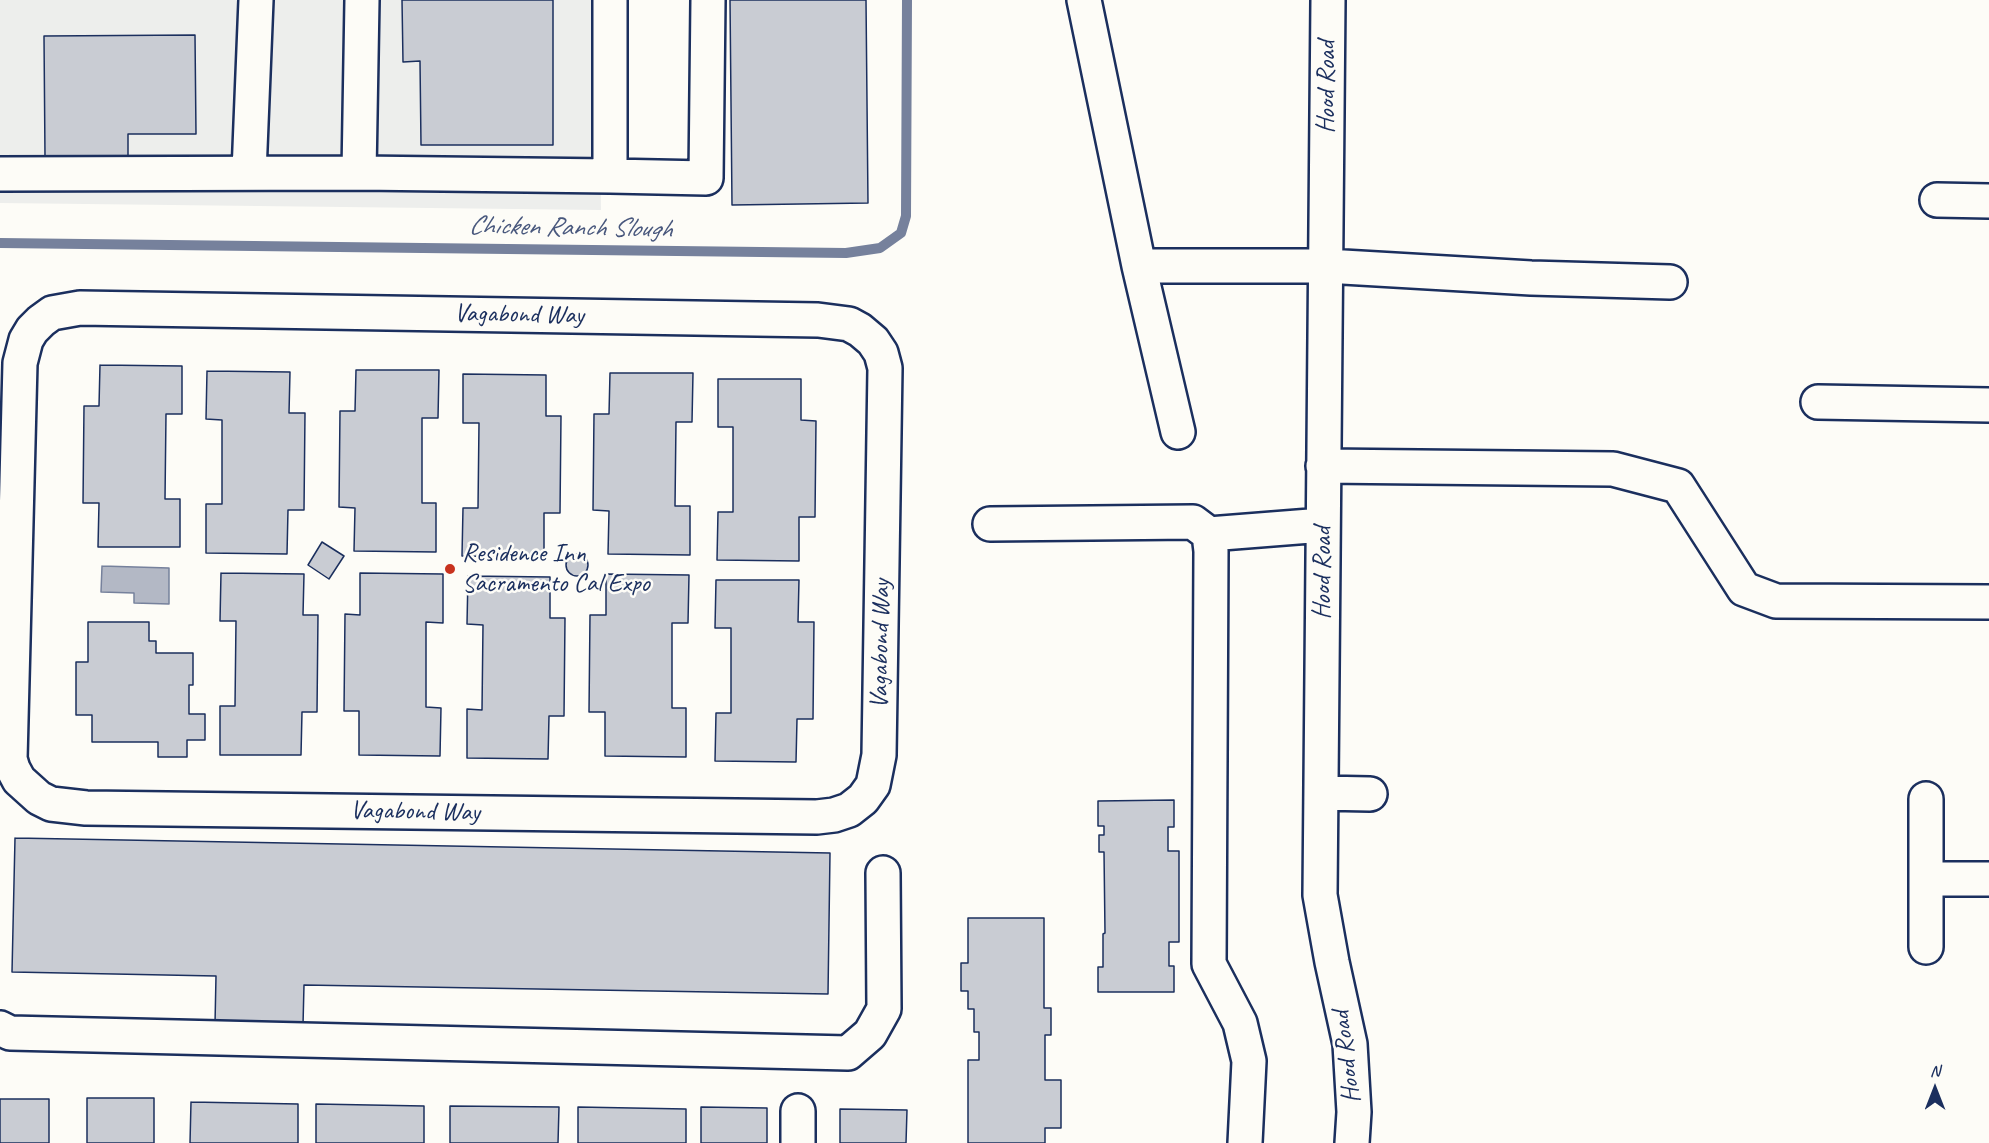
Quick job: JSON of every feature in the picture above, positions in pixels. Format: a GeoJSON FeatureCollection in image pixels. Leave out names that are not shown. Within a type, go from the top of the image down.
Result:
{"type":"FeatureCollection","features":[{"type":"Feature","properties":{"kind":"street"},"geometry":{"type":"LineString","coordinates":[[249,173],[256,0]]}},
{"type":"Feature","properties":{"kind":"street"},"geometry":{"type":"LineString","coordinates":[[359,173],[362,0]]}},
{"type":"Feature","properties":{"kind":"street"},"geometry":{"type":"LineString","coordinates":[[610,0],[610,176]]}},
{"type":"Feature","properties":{"kind":"street"},"geometry":{"type":"LineString","coordinates":[[0,174],[359,173],[706,178],[708,0]]}},
{"type":"Feature","properties":{"kind":"street"},"geometry":{"type":"LineString","coordinates":[[1084,0],[1139,266],[1178,432]]}},
{"type":"Feature","properties":{"kind":"street","name":"Hood Road"},"geometry":{"type":"LineString","coordinates":[[1328,0],[1320,895],[1350,1044],[1354,1112],[1353,1143]]}},
{"type":"Feature","properties":{"kind":"street"},"geometry":{"type":"LineString","coordinates":[[1937,200],[1989,201]]}},
{"type":"Feature","properties":{"kind":"street"},"geometry":{"type":"LineString","coordinates":[[1139,266],[1326,266],[1531,279],[1670,282]]}},
{"type":"Feature","properties":{"kind":"street","name":"Vagabond Way"},"geometry":{"type":"LineString","coordinates":[[80,308],[818,320],[849,324],[873,341],[881,353],[885,368],[878,763],[873,785],[863,799],[849,810],[817,817],[86,808],[51,804],[28,790],[19,780],[10,759],[6,651],[20,363],[26,340],[32,330],[52,313],[80,308]]}},
{"type":"Feature","properties":{"kind":"street"},"geometry":{"type":"LineString","coordinates":[[1818,402],[1989,405]]}},
{"type":"Feature","properties":{"kind":"street"},"geometry":{"type":"LineString","coordinates":[[1323,466],[1613,469],[1677,486],[1744,589],[1776,601],[1978,602]]}},
{"type":"Feature","properties":{"kind":"street"},"geometry":{"type":"LineString","coordinates":[[990,524],[1193,522],[1209,534],[1323,525]]}},
{"type":"Feature","properties":{"kind":"street"},"geometry":{"type":"LineString","coordinates":[[1209,534],[1211,550],[1209,964],[1239,1023],[1249,1061],[1245,1143]]}},
{"type":"Feature","properties":{"kind":"street"},"geometry":{"type":"LineString","coordinates":[[1321,793],[1370,794]]}},
{"type":"Feature","properties":{"kind":"street"},"geometry":{"type":"LineString","coordinates":[[1926,799],[1926,947]]}},
{"type":"Feature","properties":{"kind":"street"},"geometry":{"type":"LineString","coordinates":[[0,1028],[10,1033],[848,1053],[870,1034],[884,1009],[883,873]]}},
{"type":"Feature","properties":{"kind":"street"},"geometry":{"type":"LineString","coordinates":[[1926,879],[1989,879]]}},
{"type":"Feature","properties":{"kind":"street"},"geometry":{"type":"LineString","coordinates":[[798,1111],[798,1143]]}},
{"type":"Feature","properties":{"kind":"shaded area"},"geometry":{"type":"Polygon","coordinates":[[[0,0],[599,0],[601,210],[0,203],[0,0]]]}},
{"type":"Feature","properties":{"kind":"shaded area"},"geometry":{"type":"Polygon","coordinates":[[[102,566],[169,568],[169,604],[134,603],[134,593],[101,592],[102,566]]]}},
{"type":"Feature","properties":{"kind":"building"},"geometry":{"type":"Polygon","coordinates":[[[402,0],[553,0],[553,145],[421,145],[420,61],[403,62],[402,0]]]}},
{"type":"Feature","properties":{"kind":"building"},"geometry":{"type":"Polygon","coordinates":[[[730,0],[866,0],[868,203],[732,205],[730,0]]]}},
{"type":"Feature","properties":{"kind":"building"},"geometry":{"type":"Polygon","coordinates":[[[195,35],[196,134],[128,134],[128,156],[45,157],[44,36],[195,35]]]}},
{"type":"Feature","properties":{"kind":"building"},"geometry":{"type":"Polygon","coordinates":[[[100,365],[182,366],[182,414],[166,414],[165,499],[180,499],[180,547],[98,547],[99,503],[83,503],[84,406],[99,406],[100,365]]]}},
{"type":"Feature","properties":{"kind":"building"},"geometry":{"type":"Polygon","coordinates":[[[356,370],[439,370],[438,418],[422,418],[422,503],[436,503],[436,552],[354,551],[355,508],[339,507],[340,411],[355,411],[356,370]]]}},
{"type":"Feature","properties":{"kind":"building"},"geometry":{"type":"Polygon","coordinates":[[[207,371],[290,372],[289,413],[305,413],[304,510],[288,510],[287,554],[206,553],[206,504],[222,504],[222,420],[206,419],[207,371]]]}},
{"type":"Feature","properties":{"kind":"building"},"geometry":{"type":"Polygon","coordinates":[[[610,373],[693,373],[692,422],[676,422],[675,506],[690,506],[690,555],[608,554],[609,511],[593,510],[594,414],[609,414],[610,373]]]}},
{"type":"Feature","properties":{"kind":"building"},"geometry":{"type":"Polygon","coordinates":[[[463,374],[546,375],[546,416],[561,416],[560,513],[544,513],[544,557],[462,556],[463,508],[478,508],[479,423],[463,423],[463,374]]]}},
{"type":"Feature","properties":{"kind":"building"},"geometry":{"type":"Polygon","coordinates":[[[718,379],[801,379],[801,420],[816,421],[815,517],[799,517],[799,561],[717,560],[718,512],[733,512],[733,427],[718,427],[718,379]]]}},
{"type":"Feature","properties":{"kind":"building"},"geometry":{"type":"Polygon","coordinates":[[[322,542],[344,556],[329,579],[308,565],[322,542]]]}},
{"type":"Feature","properties":{"kind":"building"},"geometry":{"type":"Polygon","coordinates":[[[573,554],[581,554],[588,561],[588,569],[581,576],[573,576],[566,569],[566,561],[573,554]]]}},
{"type":"Feature","properties":{"kind":"building"},"geometry":{"type":"Polygon","coordinates":[[[221,573],[304,574],[303,615],[318,615],[317,712],[302,712],[301,755],[220,755],[220,706],[235,706],[236,621],[220,621],[221,573]]]}},
{"type":"Feature","properties":{"kind":"building"},"geometry":{"type":"Polygon","coordinates":[[[360,573],[443,574],[443,623],[426,622],[426,707],[441,708],[440,756],[359,755],[359,711],[344,711],[345,614],[360,615],[360,573]]]}},
{"type":"Feature","properties":{"kind":"building"},"geometry":{"type":"Polygon","coordinates":[[[606,574],[689,575],[688,623],[672,623],[672,708],[686,708],[686,757],[605,756],[605,712],[589,712],[590,615],[606,615],[606,574]]]}},
{"type":"Feature","properties":{"kind":"building"},"geometry":{"type":"Polygon","coordinates":[[[468,576],[550,577],[550,618],[565,618],[564,716],[549,716],[548,759],[467,758],[467,709],[482,710],[483,625],[467,624],[468,576]]]}},
{"type":"Feature","properties":{"kind":"building"},"geometry":{"type":"Polygon","coordinates":[[[716,580],[799,580],[798,622],[814,622],[813,719],[797,719],[796,762],[715,761],[716,713],[731,713],[731,628],[715,628],[716,580]]]}},
{"type":"Feature","properties":{"kind":"building"},"geometry":{"type":"Polygon","coordinates":[[[88,622],[149,622],[149,641],[156,641],[156,653],[193,653],[193,685],[189,685],[189,714],[205,714],[205,740],[187,740],[187,757],[158,757],[158,742],[92,742],[92,715],[76,715],[76,662],[88,662],[88,622]]]}},
{"type":"Feature","properties":{"kind":"building"},"geometry":{"type":"Polygon","coordinates":[[[1174,800],[1174,827],[1168,827],[1168,851],[1179,851],[1179,942],[1169,942],[1169,966],[1174,966],[1174,992],[1098,992],[1098,967],[1103,967],[1103,934],[1105,933],[1104,852],[1099,852],[1099,835],[1104,835],[1104,826],[1098,826],[1098,801],[1174,800]]]}},
{"type":"Feature","properties":{"kind":"building"},"geometry":{"type":"Polygon","coordinates":[[[15,838],[830,853],[828,994],[304,985],[303,1025],[215,1024],[216,976],[12,972],[15,838]]]}},
{"type":"Feature","properties":{"kind":"building"},"geometry":{"type":"Polygon","coordinates":[[[968,918],[1044,918],[1044,1008],[1051,1008],[1051,1035],[1045,1035],[1045,1080],[1061,1080],[1061,1128],[1045,1128],[1045,1143],[968,1143],[968,1060],[979,1060],[979,1032],[974,1032],[974,1009],[968,1009],[968,991],[961,991],[961,963],[968,963],[968,918]]]}},
{"type":"Feature","properties":{"kind":"building"},"geometry":{"type":"Polygon","coordinates":[[[87,1098],[154,1098],[154,1143],[87,1143],[87,1098]]]}},
{"type":"Feature","properties":{"kind":"building"},"geometry":{"type":"Polygon","coordinates":[[[0,1099],[49,1099],[49,1143],[0,1143],[0,1099]]]}},
{"type":"Feature","properties":{"kind":"building"},"geometry":{"type":"Polygon","coordinates":[[[191,1102],[298,1104],[298,1143],[190,1143],[191,1102]]]}},
{"type":"Feature","properties":{"kind":"building"},"geometry":{"type":"Polygon","coordinates":[[[316,1104],[424,1106],[424,1143],[316,1143],[316,1104]]]}},
{"type":"Feature","properties":{"kind":"building"},"geometry":{"type":"Polygon","coordinates":[[[450,1106],[559,1107],[558,1143],[450,1143],[450,1106]]]}},
{"type":"Feature","properties":{"kind":"building"},"geometry":{"type":"Polygon","coordinates":[[[578,1107],[686,1109],[686,1143],[578,1143],[578,1107]]]}},
{"type":"Feature","properties":{"kind":"building"},"geometry":{"type":"Polygon","coordinates":[[[701,1107],[767,1108],[767,1143],[701,1143],[701,1107]]]}},
{"type":"Feature","properties":{"kind":"building"},"geometry":{"type":"Polygon","coordinates":[[[840,1109],[907,1110],[906,1143],[840,1143],[840,1109]]]}},
{"type":"Feature","properties":{"kind":"waterway","name":"Chicken Ranch Slough"},"geometry":{"type":"LineString","coordinates":[[0,243],[846,253],[880,248],[901,233],[906,216],[907,0]]}},
{"type":"Feature","properties":{"kind":"place","name":"Residence Inn Sacramento Cal Expo"},"geometry":{"type":"Point","coordinates":[450,569]}}]}
